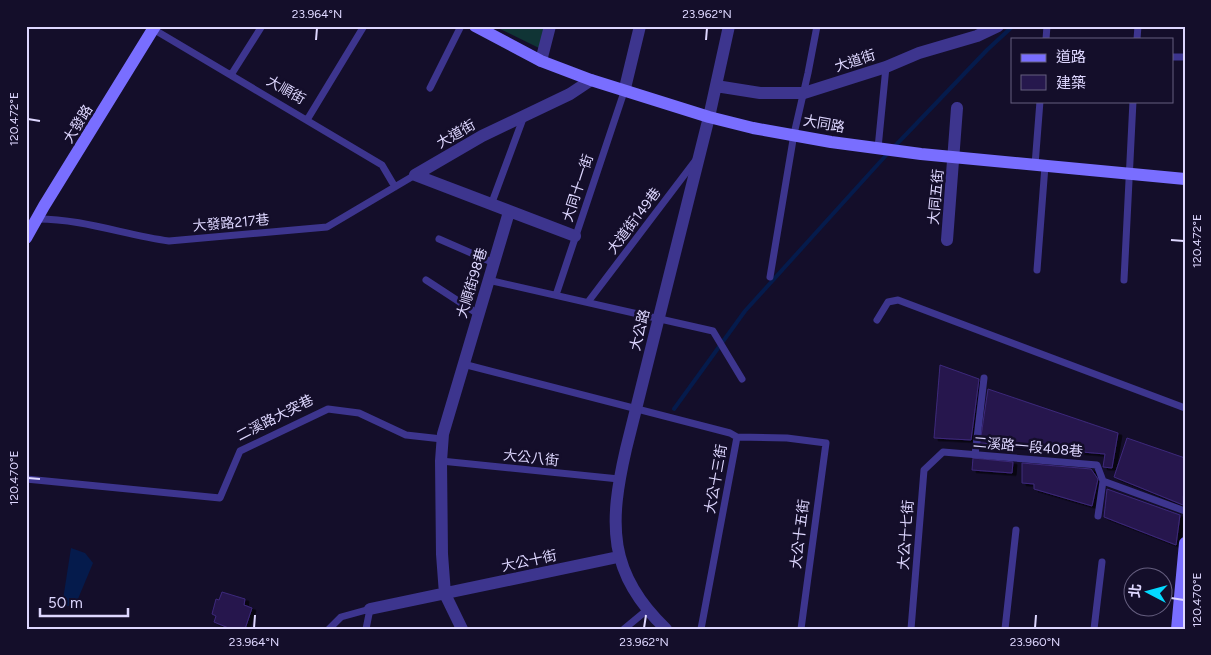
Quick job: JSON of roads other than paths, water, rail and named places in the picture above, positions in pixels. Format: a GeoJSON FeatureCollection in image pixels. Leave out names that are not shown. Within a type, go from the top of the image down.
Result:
{"type":"FeatureCollection","features":[{"type":"Feature","properties":{"kind":"street","name":"大同路"},"geometry":{"type":"LineString","coordinates":[[476,26],[541,61],[592,80],[625,88],[709,117],[752,128],[887,149],[954,157],[1185,179]]}},
{"type":"Feature","properties":{"kind":"street"},"geometry":{"type":"LineString","coordinates":[[541,61],[550,26]]}},
{"type":"Feature","properties":{"kind":"street"},"geometry":{"type":"LineString","coordinates":[[625,88],[640,26]]}},
{"type":"Feature","properties":{"kind":"street","name":"大公路"},"geometry":{"type":"LineString","coordinates":[[666,629],[646,610],[618,557],[615,516],[619,479],[709,117],[729,26]]}},
{"type":"Feature","properties":{"kind":"street","name":"大道街"},"geometry":{"type":"LineString","coordinates":[[716,86],[760,93],[804,93],[886,67],[919,52],[976,31],[998,26]]}},
{"type":"Feature","properties":{"kind":"street","name":"大發路"},"geometry":{"type":"LineString","coordinates":[[26,238],[154,28]]}},
{"type":"Feature","properties":{"kind":"street","name":"大道街"},"geometry":{"type":"LineString","coordinates":[[415,175],[482,136],[570,94],[592,80]]}},
{"type":"Feature","properties":{"kind":"street","name":"大同五街"},"geometry":{"type":"LineString","coordinates":[[947,240],[956,108]]}},
{"type":"Feature","properties":{"kind":"street"},"geometry":{"type":"LineString","coordinates":[[415,175],[575,236]]}},
{"type":"Feature","properties":{"kind":"street","name":"大順街98巷"},"geometry":{"type":"LineString","coordinates":[[463,364],[509,212]]}},
{"type":"Feature","properties":{"kind":"street"},"geometry":{"type":"LineString","coordinates":[[462,629],[445,594],[442,554],[441,461],[442,439],[463,364]]}},
{"type":"Feature","properties":{"kind":"street"},"geometry":{"type":"LineString","coordinates":[[1177,629],[1185,543]]}},
{"type":"Feature","properties":{"kind":"street","name":"大公十街"},"geometry":{"type":"LineString","coordinates":[[370,609],[618,557]]}},
{"type":"Feature","properties":{"kind":"lane"},"geometry":{"type":"LineString","coordinates":[[232,76],[262,26]]}},
{"type":"Feature","properties":{"kind":"lane"},"geometry":{"type":"LineString","coordinates":[[307,120],[364,26]]}},
{"type":"Feature","properties":{"kind":"lane"},"geometry":{"type":"LineString","coordinates":[[430,88],[461,26]]}},
{"type":"Feature","properties":{"kind":"lane"},"geometry":{"type":"LineString","coordinates":[[770,277],[794,134],[804,93],[816,26]]}},
{"type":"Feature","properties":{"kind":"lane","name":"大順街"},"geometry":{"type":"LineString","coordinates":[[154,28],[382,165],[395,187]]}},
{"type":"Feature","properties":{"kind":"lane"},"geometry":{"type":"LineString","coordinates":[[886,67],[887,149]]}},
{"type":"Feature","properties":{"kind":"lane","name":"大同十一街"},"geometry":{"type":"LineString","coordinates":[[556,295],[625,88]]}},
{"type":"Feature","properties":{"kind":"lane"},"geometry":{"type":"LineString","coordinates":[[1037,270],[1040,102]]}},
{"type":"Feature","properties":{"kind":"lane"},"geometry":{"type":"LineString","coordinates":[[1124,280],[1134,102]]}},
{"type":"Feature","properties":{"kind":"lane"},"geometry":{"type":"LineString","coordinates":[[490,204],[524,116]]}},
{"type":"Feature","properties":{"kind":"lane","name":"大道街149巷"},"geometry":{"type":"LineString","coordinates":[[588,302],[699,155]]}},
{"type":"Feature","properties":{"kind":"lane","name":"大發路217巷"},"geometry":{"type":"LineString","coordinates":[[38,219],[65,219],[145,238],[169,241],[327,227],[415,175]]}},
{"type":"Feature","properties":{"kind":"lane"},"geometry":{"type":"LineString","coordinates":[[439,239],[494,263]]}},
{"type":"Feature","properties":{"kind":"lane"},"geometry":{"type":"LineString","coordinates":[[426,280],[478,314]]}},
{"type":"Feature","properties":{"kind":"lane"},"geometry":{"type":"LineString","coordinates":[[488,280],[713,331],[742,379]]}},
{"type":"Feature","properties":{"kind":"lane"},"geometry":{"type":"LineString","coordinates":[[877,320],[888,302],[898,300],[1185,408]]}},
{"type":"Feature","properties":{"kind":"lane","name":"大公十三街"},"geometry":{"type":"LineString","coordinates":[[463,364],[730,433],[737,437],[702,629]]}},
{"type":"Feature","properties":{"kind":"lane"},"geometry":{"type":"LineString","coordinates":[[975,454],[984,378]]}},
{"type":"Feature","properties":{"kind":"lane","name":"二溪路大突巷"},"geometry":{"type":"LineString","coordinates":[[26,479],[220,498],[240,451],[328,408],[359,413],[406,435],[442,439]]}},
{"type":"Feature","properties":{"kind":"lane","name":"大公十五街"},"geometry":{"type":"LineString","coordinates":[[737,437],[787,438],[826,443],[801,629]]}},
{"type":"Feature","properties":{"kind":"lane","name":"二溪路一段408巷"},"geometry":{"type":"LineString","coordinates":[[944,452],[1097,465],[1103,481]]}},
{"type":"Feature","properties":{"kind":"lane","name":"大公十七街"},"geometry":{"type":"LineString","coordinates":[[911,629],[924,470],[944,452]]}},
{"type":"Feature","properties":{"kind":"lane","name":"大公八街"},"geometry":{"type":"LineString","coordinates":[[441,461],[619,479]]}},
{"type":"Feature","properties":{"kind":"lane"},"geometry":{"type":"LineString","coordinates":[[1098,516],[1103,481],[1185,511]]}},
{"type":"Feature","properties":{"kind":"lane"},"geometry":{"type":"LineString","coordinates":[[1005,629],[1016,530]]}},
{"type":"Feature","properties":{"kind":"lane"},"geometry":{"type":"LineString","coordinates":[[1094,629],[1102,562]]}},
{"type":"Feature","properties":{"kind":"lane"},"geometry":{"type":"LineString","coordinates":[[329,629],[341,617],[370,609],[366,629]]}},
{"type":"Feature","properties":{"kind":"lane"},"geometry":{"type":"LineString","coordinates":[[624,629],[646,610]]}},
{"type":"Feature","properties":{"kind":"water"},"geometry":{"type":"Polygon","coordinates":[[[71,548],[85,553],[93,563],[75,606],[62,606],[71,548]]]}},
{"type":"Feature","properties":{"kind":"waterway"},"geometry":{"type":"LineString","coordinates":[[894,147],[987,50],[1013,26]]}},
{"type":"Feature","properties":{"kind":"waterway"},"geometry":{"type":"LineString","coordinates":[[674,409],[745,311],[889,152]]}}]}
